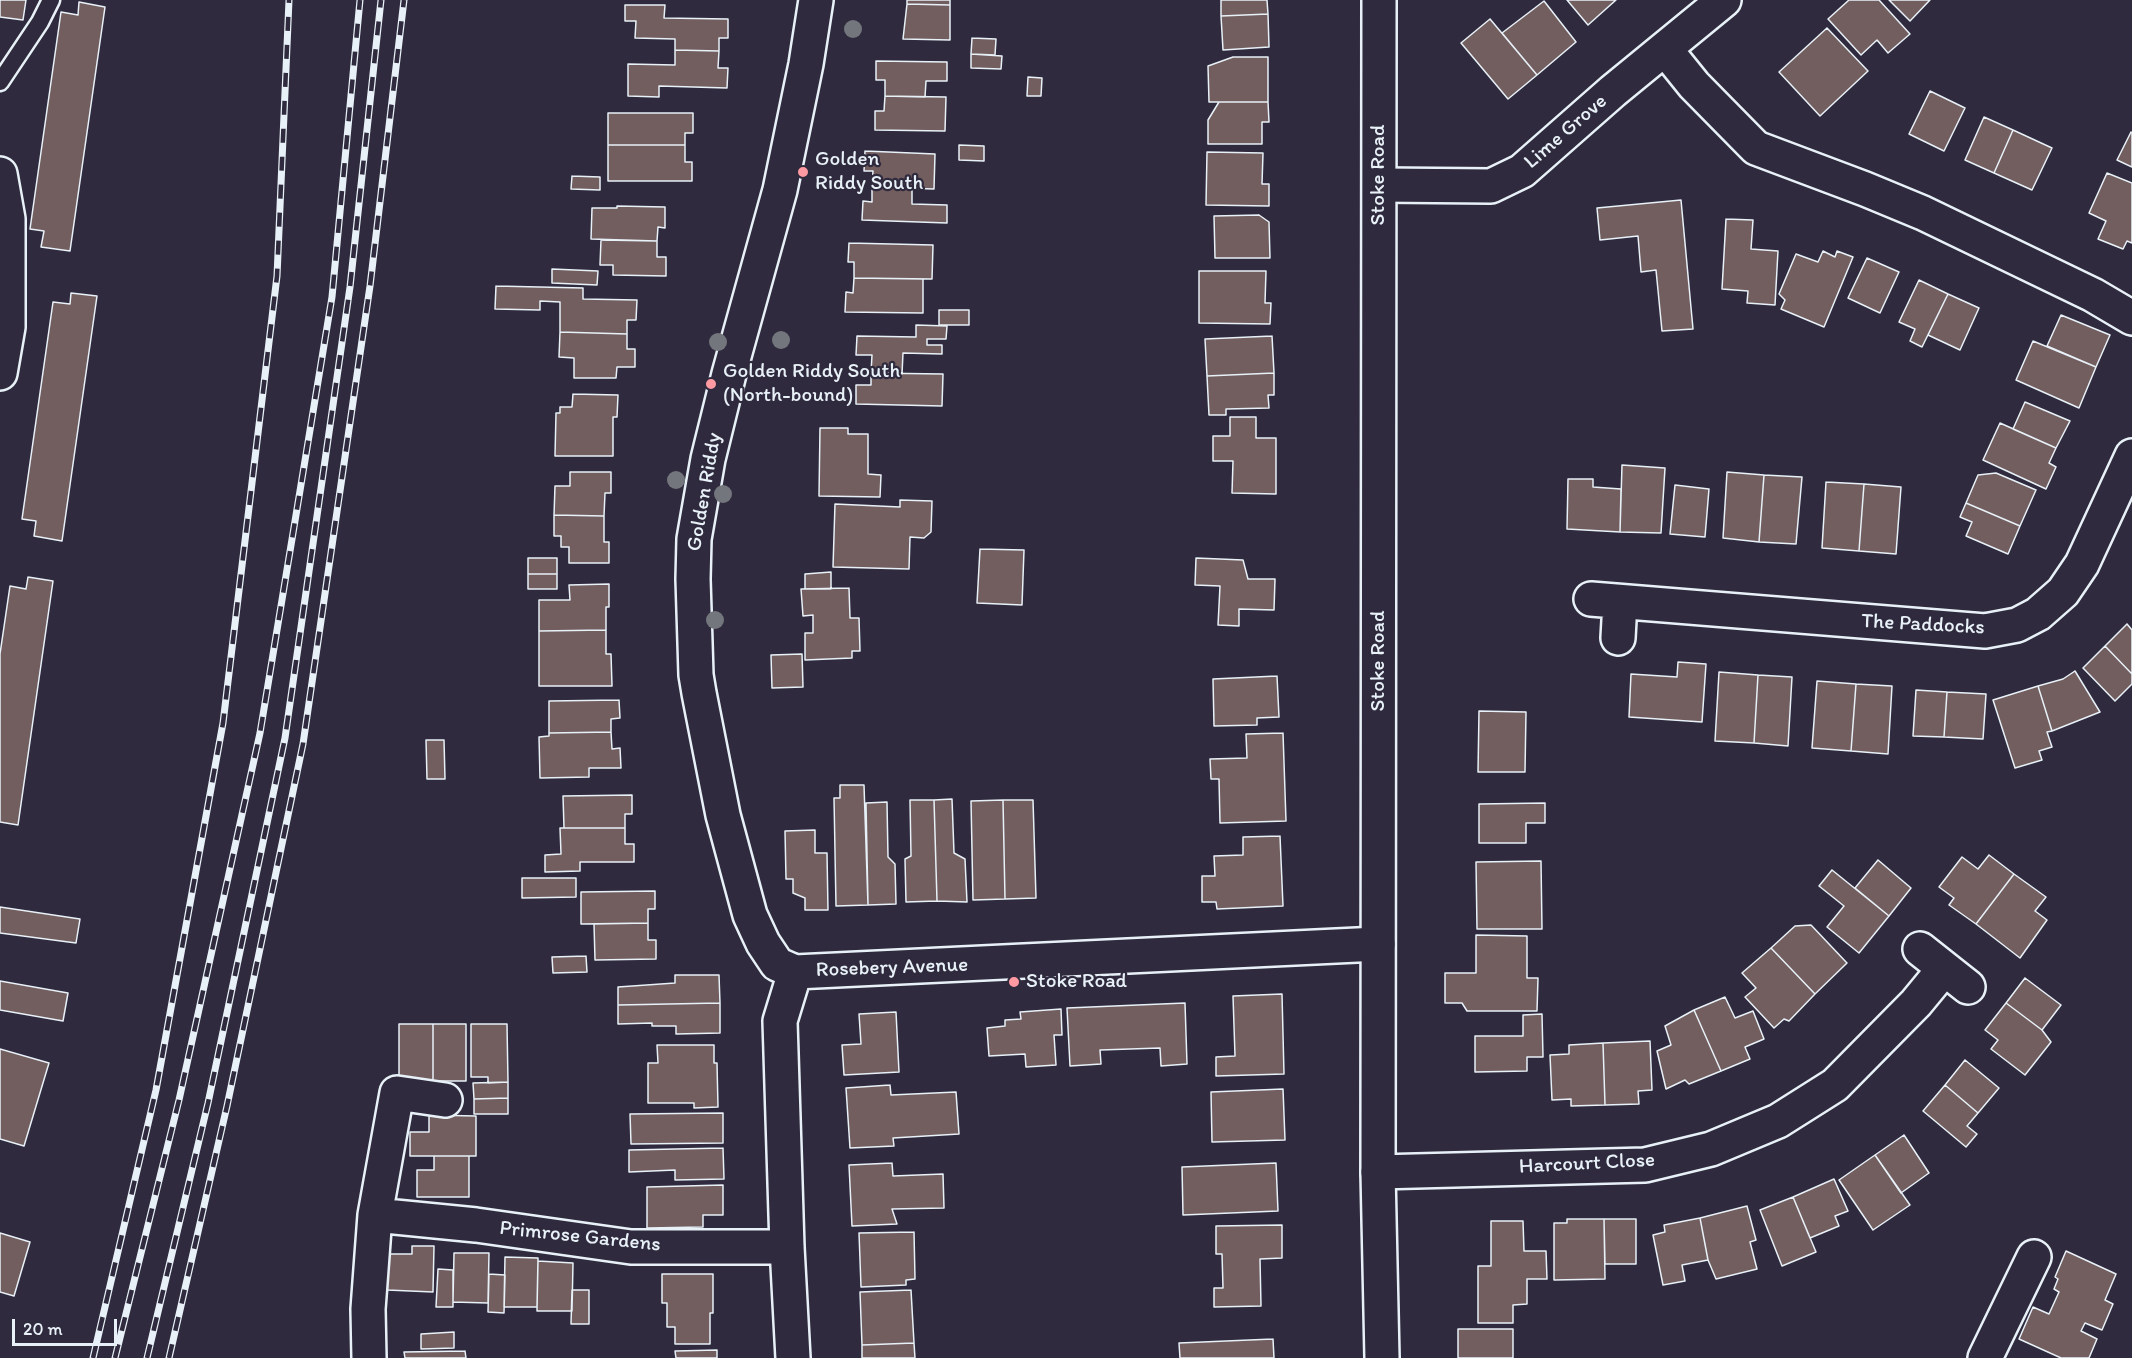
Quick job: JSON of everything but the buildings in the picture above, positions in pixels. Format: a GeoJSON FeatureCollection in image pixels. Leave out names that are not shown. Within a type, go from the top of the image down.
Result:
{"type":"FeatureCollection","features":[{"type":"Feature","properties":{"kind":"street","name":"Golden Riddy"},"geometry":{"type":"LineString","coordinates":[[795,972],[777,963],[763,943],[750,915],[723,816],[696,675],[693,579],[694,539],[707,466],[741,325],[780,190],[806,64],[816,0]]}},
{"type":"Feature","properties":{"kind":"street","name":"Stoke Road"},"geometry":{"type":"LineString","coordinates":[[1379,0],[1378,1172],[1382,1358]]}},
{"type":"Feature","properties":{"kind":"street","name":"Lime Grove"},"geometry":{"type":"LineString","coordinates":[[1380,185],[1491,186],[1522,171],[1724,0]]}},
{"type":"Feature","properties":{"kind":"street"},"geometry":{"type":"LineString","coordinates":[[1665,49],[1695,85],[1756,148],[1923,213],[2093,295],[2132,318]]}},
{"type":"Feature","properties":{"kind":"street"},"geometry":{"type":"LineString","coordinates":[[0,174],[8,219],[8,327],[0,373]]}},
{"type":"Feature","properties":{"kind":"street","name":"The Paddocks"},"geometry":{"type":"LineString","coordinates":[[1618,638],[1606,601],[1985,631],[2017,625],[2038,614],[2063,592],[2082,564],[2132,456]]}},
{"type":"Feature","properties":{"kind":"street","name":"Rosebery Avenue"},"geometry":{"type":"LineString","coordinates":[[793,1358],[780,1021],[795,972],[1378,944]]}},
{"type":"Feature","properties":{"kind":"street","name":"Harcourt Close"},"geometry":{"type":"LineString","coordinates":[[1378,1172],[1646,1165],[1711,1149],[1778,1121],[1835,1085],[1916,1003],[1944,968]]}},
{"type":"Feature","properties":{"kind":"street"},"geometry":{"type":"LineString","coordinates":[[369,1358],[368,1309],[375,1215],[397,1093],[445,1101]]}},
{"type":"Feature","properties":{"kind":"street","name":"Primrose Gardens"},"geometry":{"type":"LineString","coordinates":[[375,1215],[476,1225],[631,1247],[787,1247]]}},
{"type":"Feature","properties":{"kind":"street"},"geometry":{"type":"LineString","coordinates":[[1985,1358],[2034,1257]]}},
{"type":"Feature","properties":{"kind":"lane"},"geometry":{"type":"LineString","coordinates":[[0,82],[40,22],[51,0]]}},
{"type":"Feature","properties":{"kind":"railway"},"geometry":{"type":"LineString","coordinates":[[93,1358],[156,1090],[223,723],[277,276],[289,0]]}},
{"type":"Feature","properties":{"kind":"railway"},"geometry":{"type":"LineString","coordinates":[[115,1358],[179,1100],[260,733],[332,297],[360,0]]}},
{"type":"Feature","properties":{"kind":"railway"},"geometry":{"type":"LineString","coordinates":[[147,1358],[208,1103],[285,738],[350,287],[381,0]]}},
{"type":"Feature","properties":{"kind":"railway"},"geometry":{"type":"LineString","coordinates":[[169,1358],[227,1106],[303,744],[370,286],[404,0]]}},
{"type":"Feature","properties":{"kind":"place","name":"Golden Riddy South"},"geometry":{"type":"Point","coordinates":[803,172]}},
{"type":"Feature","properties":{"kind":"place","name":"Golden Riddy South (North-bound)"},"geometry":{"type":"Point","coordinates":[711,384]}},
{"type":"Feature","properties":{"kind":"place","name":"Stoke Road"},"geometry":{"type":"Point","coordinates":[1014,982]}}]}
